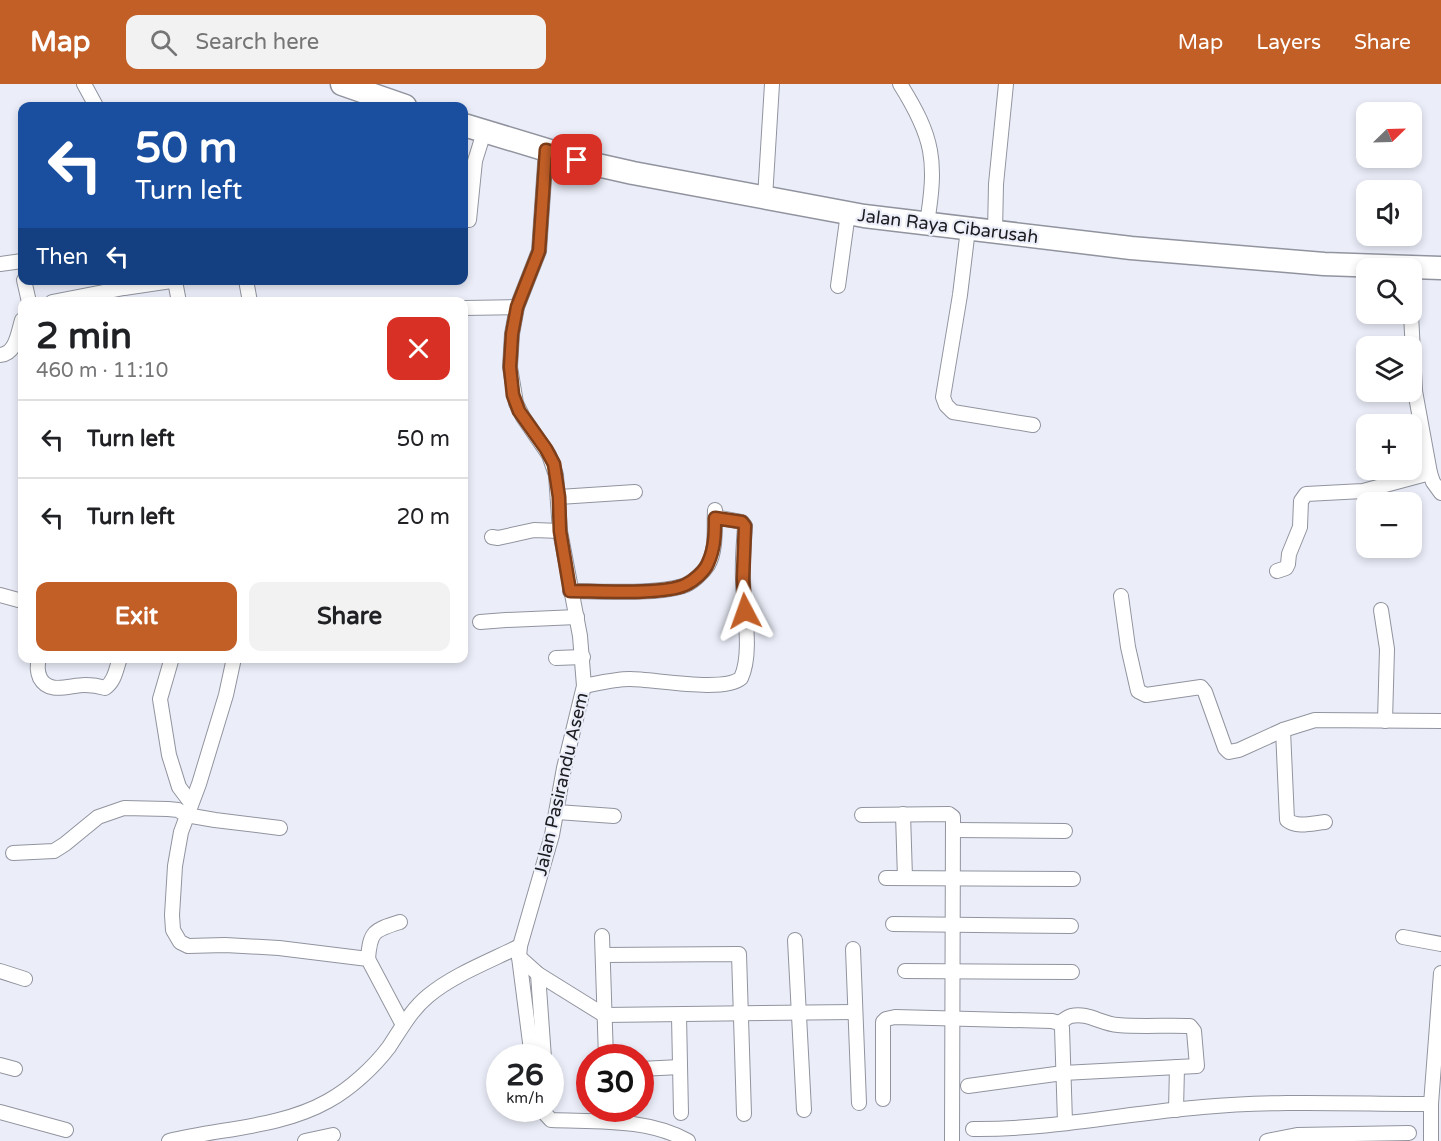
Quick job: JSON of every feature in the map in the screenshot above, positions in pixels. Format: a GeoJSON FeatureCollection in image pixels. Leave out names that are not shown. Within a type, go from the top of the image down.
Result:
{"type":"FeatureCollection","features":[{"type":"Feature","properties":{"kind":"main road"},"geometry":{"type":"LineString","coordinates":[[342,84],[394,102]]}},
{"type":"Feature","properties":{"kind":"main road","name":"Jalan Raya Cibarusah"},"geometry":{"type":"LineString","coordinates":[[474,128],[633,173],[848,213],[1131,248],[1356,265]]}},
{"type":"Feature","properties":{"kind":"main road","name":"Jalan Raya Cibarusah"},"geometry":{"type":"LineString","coordinates":[[1422,268],[1441,268]]}},
{"type":"Feature","properties":{"kind":"street"},"geometry":{"type":"LineString","coordinates":[[84,84],[94,102]]}},
{"type":"Feature","properties":{"kind":"street"},"geometry":{"type":"LineString","coordinates":[[765,198],[772,84]]}},
{"type":"Feature","properties":{"kind":"street"},"geometry":{"type":"LineString","coordinates":[[900,84],[920,116],[926,131],[932,160],[933,186],[927,223]]}},
{"type":"Feature","properties":{"kind":"street"},"geometry":{"type":"LineString","coordinates":[[994,232],[996,184],[1006,84]]}},
{"type":"Feature","properties":{"kind":"street"},"geometry":{"type":"LineString","coordinates":[[469,220],[476,161],[474,128]]}},
{"type":"Feature","properties":{"kind":"street","name":"Jalan Pasirandu Asem"},"geometry":{"type":"LineString","coordinates":[[520,952],[557,812],[564,768],[584,686],[583,657],[577,617],[570,591],[560,531],[559,497],[554,464],[519,411],[513,395],[510,367],[512,334],[517,307],[539,251],[546,150]]}},
{"type":"Feature","properties":{"kind":"street"},"geometry":{"type":"LineString","coordinates":[[838,286],[848,213]]}},
{"type":"Feature","properties":{"kind":"street"},"geometry":{"type":"LineString","coordinates":[[968,229],[943,397],[946,405],[953,412],[1033,425]]}},
{"type":"Feature","properties":{"kind":"street"},"geometry":{"type":"LineString","coordinates":[[0,264],[18,265]]}},
{"type":"Feature","properties":{"kind":"street"},"geometry":{"type":"LineString","coordinates":[[72,297],[119,285]]}},
{"type":"Feature","properties":{"kind":"street"},"geometry":{"type":"LineString","coordinates":[[468,308],[517,307]]}},
{"type":"Feature","properties":{"kind":"street"},"geometry":{"type":"LineString","coordinates":[[1411,324],[1413,380],[1432,482],[1441,493]]}},
{"type":"Feature","properties":{"kind":"street"},"geometry":{"type":"LineString","coordinates":[[0,355],[6,355],[12,349],[18,332]]}},
{"type":"Feature","properties":{"kind":"street"},"geometry":{"type":"LineString","coordinates":[[1277,571],[1286,568],[1288,564],[1289,554],[1300,527],[1301,501],[1306,494],[1364,490],[1430,473]]}},
{"type":"Feature","properties":{"kind":"street"},"geometry":{"type":"LineString","coordinates":[[559,497],[635,492]]}},
{"type":"Feature","properties":{"kind":"street"},"geometry":{"type":"LineString","coordinates":[[570,591],[630,591],[685,585],[697,577],[708,565],[714,542],[715,513],[742,522],[745,526],[743,579],[746,655],[741,678],[734,682],[708,685],[634,679],[584,686]]}},
{"type":"Feature","properties":{"kind":"street"},"geometry":{"type":"LineString","coordinates":[[492,537],[498,538],[534,530],[560,531]]}},
{"type":"Feature","properties":{"kind":"street"},"geometry":{"type":"LineString","coordinates":[[0,595],[18,600]]}},
{"type":"Feature","properties":{"kind":"street"},"geometry":{"type":"LineString","coordinates":[[1121,596],[1128,647],[1140,693],[1146,695],[1201,687],[1205,692],[1225,748],[1229,752],[1315,720],[1441,721]]}},
{"type":"Feature","properties":{"kind":"street"},"geometry":{"type":"LineString","coordinates":[[1381,610],[1387,649],[1384,721]]}},
{"type":"Feature","properties":{"kind":"street"},"geometry":{"type":"LineString","coordinates":[[480,622],[577,617]]}},
{"type":"Feature","properties":{"kind":"street"},"geometry":{"type":"LineString","coordinates":[[556,658],[583,657]]}},
{"type":"Feature","properties":{"kind":"street"},"geometry":{"type":"LineString","coordinates":[[38,663],[40,678],[52,688],[86,685],[105,688],[115,675],[119,663]]}},
{"type":"Feature","properties":{"kind":"street"},"geometry":{"type":"LineString","coordinates":[[167,663],[160,699],[169,754],[188,809]]}},
{"type":"Feature","properties":{"kind":"street"},"geometry":{"type":"LineString","coordinates":[[233,663],[226,695],[177,848],[173,930],[180,942],[188,946],[225,945],[279,948],[368,959]]}},
{"type":"Feature","properties":{"kind":"street"},"geometry":{"type":"LineString","coordinates":[[1283,730],[1287,820],[1298,824],[1325,822]]}},
{"type":"Feature","properties":{"kind":"street"},"geometry":{"type":"LineString","coordinates":[[13,853],[54,850],[65,844],[90,822],[114,810],[188,809],[238,824],[280,828]]}},
{"type":"Feature","properties":{"kind":"street"},"geometry":{"type":"LineString","coordinates":[[557,812],[614,816]]}},
{"type":"Feature","properties":{"kind":"street"},"geometry":{"type":"LineString","coordinates":[[903,814],[905,878]]}},
{"type":"Feature","properties":{"kind":"street"},"geometry":{"type":"LineString","coordinates":[[862,815],[950,814],[953,817],[952,1141]]}},
{"type":"Feature","properties":{"kind":"street"},"geometry":{"type":"LineString","coordinates":[[954,830],[1065,831]]}},
{"type":"Feature","properties":{"kind":"street"},"geometry":{"type":"LineString","coordinates":[[886,878],[1073,879]]}},
{"type":"Feature","properties":{"kind":"street"},"geometry":{"type":"LineString","coordinates":[[400,922],[378,929],[372,934],[368,959],[403,1025]]}},
{"type":"Feature","properties":{"kind":"street"},"geometry":{"type":"LineString","coordinates":[[893,924],[1071,926]]}},
{"type":"Feature","properties":{"kind":"street"},"geometry":{"type":"LineString","coordinates":[[602,936],[605,1044]]}},
{"type":"Feature","properties":{"kind":"street"},"geometry":{"type":"LineString","coordinates":[[1403,937],[1441,944]]}},
{"type":"Feature","properties":{"kind":"street"},"geometry":{"type":"LineString","coordinates":[[795,940],[797,1014],[804,1110]]}},
{"type":"Feature","properties":{"kind":"street"},"geometry":{"type":"LineString","coordinates":[[853,949],[859,1103]]}},
{"type":"Feature","properties":{"kind":"street"},"geometry":{"type":"LineString","coordinates":[[520,952],[538,974],[604,1015],[679,1016],[854,1012]]}},
{"type":"Feature","properties":{"kind":"street"},"geometry":{"type":"LineString","coordinates":[[169,1141],[214,1138],[293,1115],[327,1102],[347,1088],[383,1054],[427,996],[445,984],[520,952]]}},
{"type":"Feature","properties":{"kind":"street"},"geometry":{"type":"LineString","coordinates":[[520,952],[530,1044]]}},
{"type":"Feature","properties":{"kind":"street"},"geometry":{"type":"LineString","coordinates":[[603,955],[738,953],[744,1114]]}},
{"type":"Feature","properties":{"kind":"street"},"geometry":{"type":"LineString","coordinates":[[905,971],[1072,972]]}},
{"type":"Feature","properties":{"kind":"street"},"geometry":{"type":"LineString","coordinates":[[0,972],[25,979]]}},
{"type":"Feature","properties":{"kind":"street"},"geometry":{"type":"LineString","coordinates":[[1431,1141],[1436,1124],[1431,1104],[1439,1051],[1441,973]]}},
{"type":"Feature","properties":{"kind":"street"},"geometry":{"type":"LineString","coordinates":[[538,974],[543,1044]]}},
{"type":"Feature","properties":{"kind":"street"},"geometry":{"type":"LineString","coordinates":[[679,1016],[681,1113]]}},
{"type":"Feature","properties":{"kind":"street"},"geometry":{"type":"LineString","coordinates":[[883,1099],[884,1020],[895,1017],[952,1020],[1045,1020],[1059,1023],[1069,1016],[1083,1016],[1117,1025],[1192,1026],[1194,1031],[1197,1066],[1063,1073],[968,1086]]}},
{"type":"Feature","properties":{"kind":"street"},"geometry":{"type":"LineString","coordinates":[[1059,1023],[1062,1028],[1065,1122]]}},
{"type":"Feature","properties":{"kind":"street"},"geometry":{"type":"LineString","coordinates":[[0,1065],[15,1069]]}},
{"type":"Feature","properties":{"kind":"street"},"geometry":{"type":"LineString","coordinates":[[654,1068],[680,1067]]}},
{"type":"Feature","properties":{"kind":"street"},"geometry":{"type":"LineString","coordinates":[[1176,1110],[1177,1068]]}},
{"type":"Feature","properties":{"kind":"street"},"geometry":{"type":"LineString","coordinates":[[973,1129],[1014,1130],[1176,1110],[1275,1102],[1431,1104]]}},
{"type":"Feature","properties":{"kind":"street"},"geometry":{"type":"LineString","coordinates":[[0,1112],[66,1130]]}},
{"type":"Feature","properties":{"kind":"street"},"geometry":{"type":"LineString","coordinates":[[564,1121],[650,1126],[667,1130],[688,1141]]}},
{"type":"Feature","properties":{"kind":"street"},"geometry":{"type":"LineString","coordinates":[[1267,1141],[1409,1133]]}},
{"type":"Feature","properties":{"kind":"street"},"geometry":{"type":"LineString","coordinates":[[305,1141],[333,1136]]}},
{"type":"Feature","properties":{"kind":"route"},"geometry":{"type":"LineString","coordinates":[[577,160],[546,150],[539,251],[517,307],[512,334],[510,367],[513,395],[519,411],[554,464],[559,497],[560,531],[570,591],[664,589],[685,585],[697,577],[708,565],[714,542],[715,518],[742,522],[745,526],[743,579],[745,611]]}}]}
